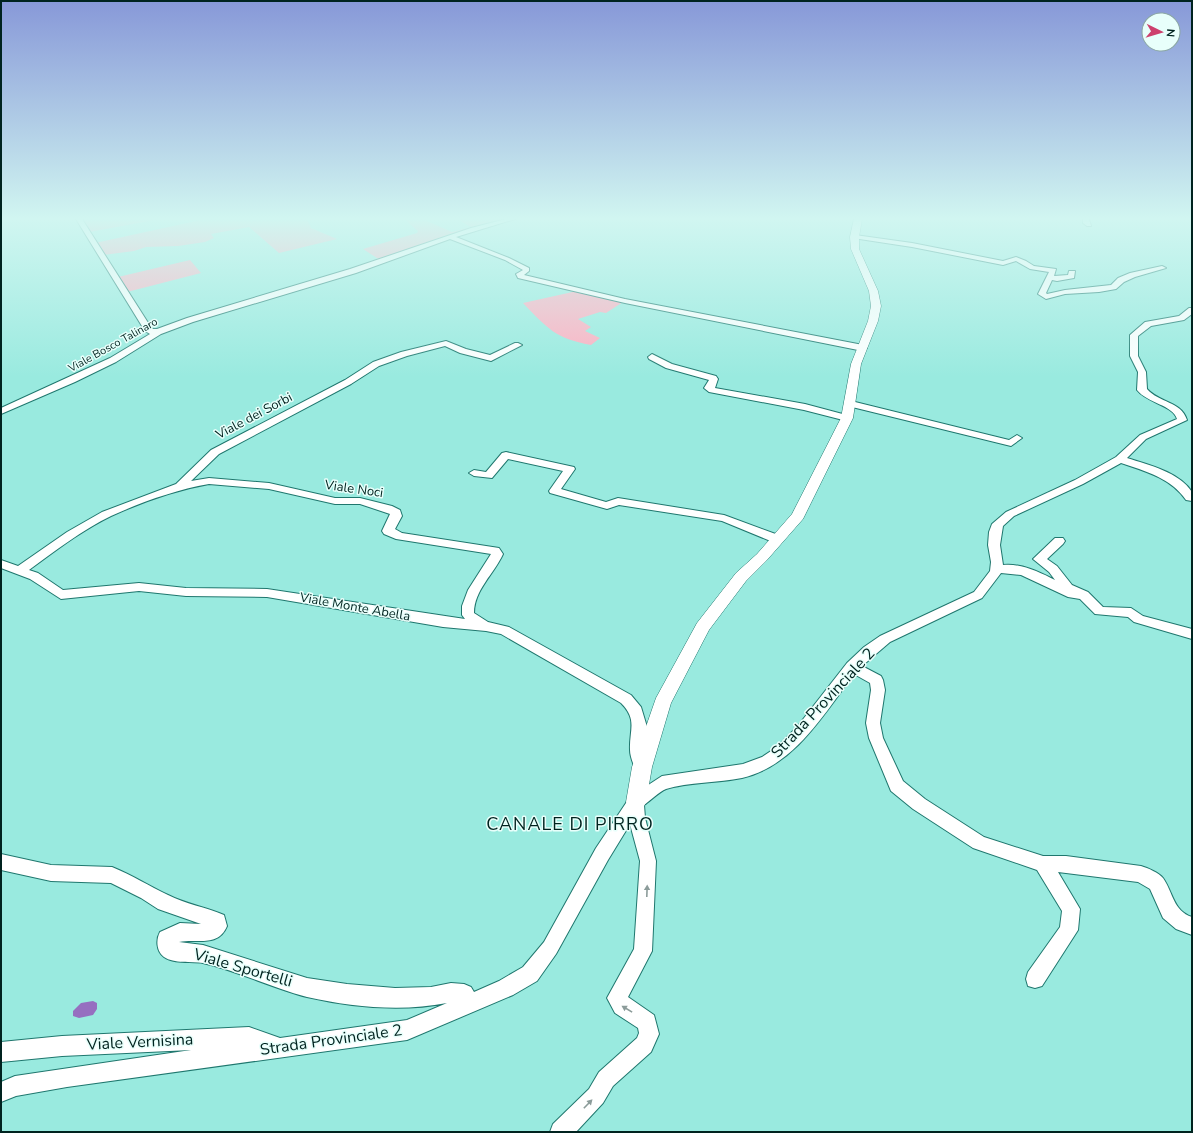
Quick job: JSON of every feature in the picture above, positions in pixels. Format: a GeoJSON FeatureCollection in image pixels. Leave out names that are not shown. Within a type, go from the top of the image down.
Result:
{"type":"FeatureCollection","features":[{"type":"Feature","properties":{"kind":"main road"},"geometry":{"type":"LineString","coordinates":[[636,802],[642,767],[662,703],[703,627],[741,577],[798,516],[847,418],[851,404],[852,383],[857,362],[863,348],[876,305],[873,291],[865,272]]}},
{"type":"Feature","properties":{"kind":"street"},"geometry":{"type":"LineString","coordinates":[[112,272],[149,331],[158,332]]}},
{"type":"Feature","properties":{"kind":"street","name":"Viale Bosco Talinaro"},"geometry":{"type":"LineString","coordinates":[[1,411],[100,367],[158,332],[198,318],[350,272]]}},
{"type":"Feature","properties":{"kind":"street"},"geometry":{"type":"LineString","coordinates":[[524,272],[520,274],[521,276],[625,301],[863,348]]}},
{"type":"Feature","properties":{"kind":"street"},"geometry":{"type":"LineString","coordinates":[[1053,272],[1051,278],[1042,290],[1043,296],[1079,290],[1099,290],[1113,287],[1133,275],[1146,272]]}},
{"type":"Feature","properties":{"kind":"street"},"geometry":{"type":"LineString","coordinates":[[1051,278],[1071,276],[1072,273]]}},
{"type":"Feature","properties":{"kind":"street"},"geometry":{"type":"LineString","coordinates":[[1187,419],[1178,411],[1149,397],[1142,390],[1142,372],[1134,356],[1134,335],[1148,324],[1181,318],[1192,310]]}},
{"type":"Feature","properties":{"kind":"street","name":"Viale dei Sorbi"},"geometry":{"type":"LineString","coordinates":[[20,570],[71,535],[106,514],[180,486],[215,452],[348,382],[376,364],[404,354],[446,343],[463,351],[482,357],[491,358],[518,345]]}},
{"type":"Feature","properties":{"kind":"street"},"geometry":{"type":"LineString","coordinates":[[652,357],[669,366],[713,378],[714,379],[709,388],[712,390],[798,405],[847,418]]}},
{"type":"Feature","properties":{"kind":"street"},"geometry":{"type":"LineString","coordinates":[[851,404],[1011,443],[1017,438]]}},
{"type":"Feature","properties":{"kind":"street"},"geometry":{"type":"LineString","coordinates":[[1059,541],[1039,559],[1053,569],[1072,594],[1017,569],[1005,567],[996,570],[997,562],[994,545],[998,524],[1010,514],[1079,482],[1120,459],[1143,437],[1187,419]]}},
{"type":"Feature","properties":{"kind":"street"},"geometry":{"type":"LineString","coordinates":[[474,473],[488,476],[506,455],[570,469],[554,491],[607,506],[618,501],[724,518],[777,540]]}},
{"type":"Feature","properties":{"kind":"street"},"geometry":{"type":"LineString","coordinates":[[1120,459],[1170,478],[1188,493],[1190,498]]}},
{"type":"Feature","properties":{"kind":"street","name":"Viale Noci"},"geometry":{"type":"LineString","coordinates":[[180,486],[209,481],[269,486],[335,501],[360,501],[388,508],[396,512],[396,516],[388,531],[400,536],[495,551],[497,554],[493,563],[477,584],[467,605],[468,615],[486,626]]}},
{"type":"Feature","properties":{"kind":"street","name":"Viale Monte Abella"},"geometry":{"type":"LineString","coordinates":[[1,564],[34,576],[61,595],[140,588],[186,592],[267,593],[320,600],[442,622],[486,626],[504,630],[626,699],[634,707],[640,727],[637,751],[642,767]]}},
{"type":"Feature","properties":{"kind":"street","name":"Strada Provinciale 2"},"geometry":{"type":"LineString","coordinates":[[1,1092],[15,1086],[67,1077],[407,1030],[506,988],[530,974],[550,948],[602,854],[636,802],[662,783],[742,771],[767,762],[782,751],[802,731],[852,667],[885,639],[978,595],[992,579],[996,570]]}},
{"type":"Feature","properties":{"kind":"street"},"geometry":{"type":"LineString","coordinates":[[1067,588],[1078,594],[1084,595],[1100,611],[1131,613],[1139,619],[1192,634]]}},
{"type":"Feature","properties":{"kind":"street"},"geometry":{"type":"LineString","coordinates":[[852,667],[876,680],[878,690],[873,723],[882,753],[898,786],[919,804],[979,843],[1043,864],[1066,864],[1140,874],[1156,883],[1169,912],[1182,923],[1192,926]]}},
{"type":"Feature","properties":{"kind":"street"},"geometry":{"type":"LineString","coordinates":[[561,1132],[596,1096],[606,1080],[644,1045],[649,1034],[647,1022],[622,1006],[617,998],[643,951],[648,861],[637,818],[636,802]]}},
{"type":"Feature","properties":{"kind":"street","name":"Viale Sportelli"},"geometry":{"type":"LineString","coordinates":[[1,862],[51,873],[112,875],[147,892],[164,903],[218,921],[218,926],[214,931],[206,934],[184,932],[166,938],[167,946],[170,950],[203,954],[307,987],[340,993],[395,998],[431,997],[451,993],[464,994],[469,1003]]}},
{"type":"Feature","properties":{"kind":"street"},"geometry":{"type":"LineString","coordinates":[[1035,979],[1069,930],[1071,909],[1043,864]]}},
{"type":"Feature","properties":{"kind":"street","name":"Viale Vernisina"},"geometry":{"type":"LineString","coordinates":[[1,1052],[62,1046],[249,1037],[279,1048]]}},
{"type":"Feature","properties":{"kind":"shaded area"},"geometry":{"type":"Polygon","coordinates":[[[140,272],[201,273],[127,292],[118,277],[140,272]]]}},
{"type":"Feature","properties":{"kind":"shaded area"},"geometry":{"type":"Polygon","coordinates":[[[577,291],[623,302],[606,313],[600,312],[578,319],[591,327],[585,331],[600,338],[591,345],[569,339],[553,331],[539,320],[523,303],[577,291]]]}},
{"type":"Feature","properties":{"kind":"shaded area"},"geometry":{"type":"Polygon","coordinates":[[[93,1001],[97,1003],[97,1009],[93,1015],[79,1018],[73,1016],[73,1011],[81,1003],[93,1001]]]}},
{"type":"Feature","properties":{"kind":"district","name":"CANALE DI PIRRO"},"geometry":{"type":"Point","coordinates":[570,824]}}]}
